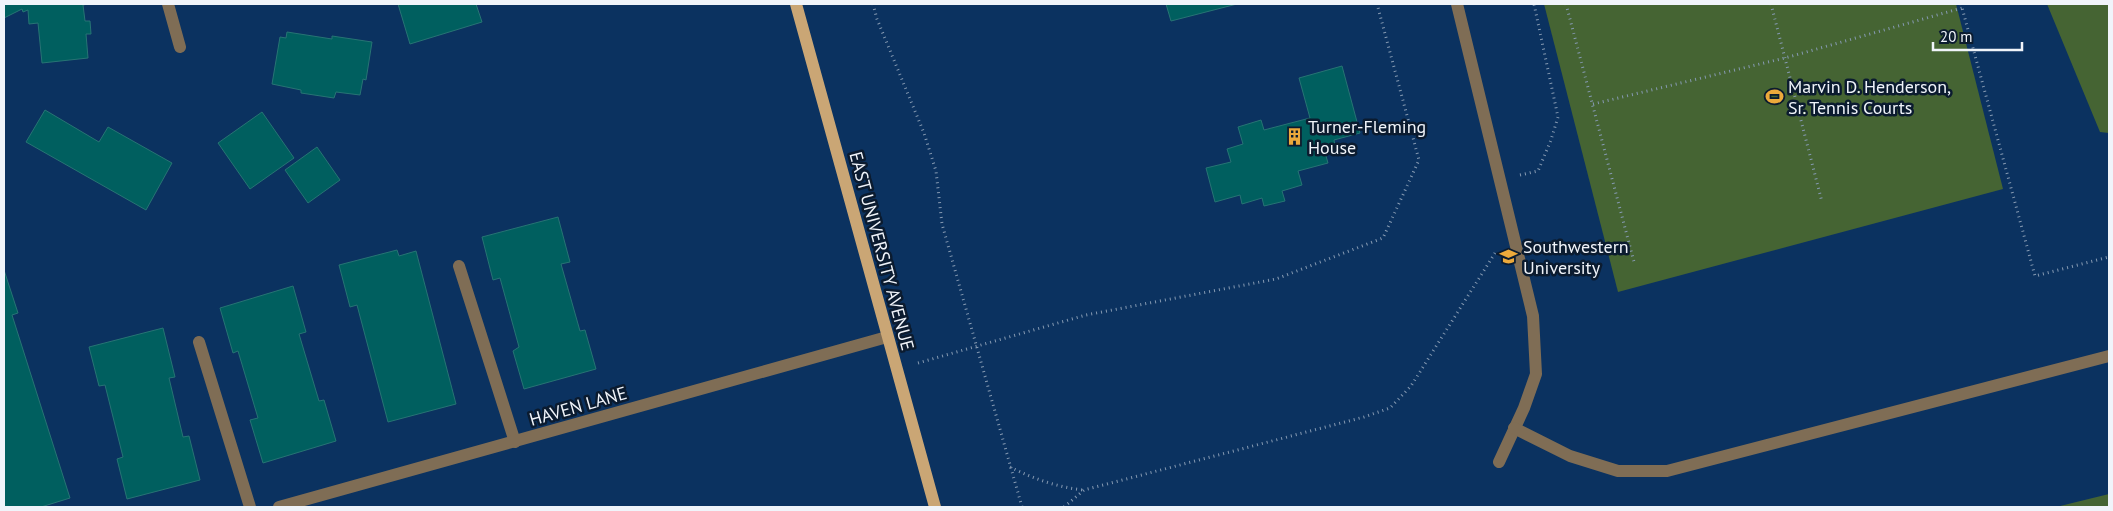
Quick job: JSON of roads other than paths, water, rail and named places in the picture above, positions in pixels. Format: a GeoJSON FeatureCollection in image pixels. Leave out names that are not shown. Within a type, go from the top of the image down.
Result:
{"type":"FeatureCollection","features":[{"type":"Feature","properties":{"kind":"main road","name":"EAST UNIVERSITY AVENUE"},"geometry":{"type":"LineString","coordinates":[[796,4],[935,507]]}},
{"type":"Feature","properties":{"kind":"street"},"geometry":{"type":"LineString","coordinates":[[168,4],[180,47]]}},
{"type":"Feature","properties":{"kind":"street"},"geometry":{"type":"LineString","coordinates":[[1457,4],[1533,316],[1536,374],[1524,408],[1499,462]]}},
{"type":"Feature","properties":{"kind":"street"},"geometry":{"type":"LineString","coordinates":[[459,266],[514,442]]}},
{"type":"Feature","properties":{"kind":"street","name":"HAVEN LANE"},"geometry":{"type":"LineString","coordinates":[[279,507],[887,337]]}},
{"type":"Feature","properties":{"kind":"street"},"geometry":{"type":"LineString","coordinates":[[198,342],[250,507]]}},
{"type":"Feature","properties":{"kind":"street"},"geometry":{"type":"LineString","coordinates":[[1514,428],[1570,456],[1618,471],[1667,471],[2109,356]]}},
{"type":"Feature","properties":{"kind":"place","name":"Marvin D. Henderson, Sr. Tennis Courts"},"geometry":{"type":"Point","coordinates":[1774,96]}},
{"type":"Feature","properties":{"kind":"place","name":"Turner-Fleming House"},"geometry":{"type":"Point","coordinates":[1294,136]}},
{"type":"Feature","properties":{"kind":"place","name":"Southwestern University"},"geometry":{"type":"Point","coordinates":[1509,256]}}]}
